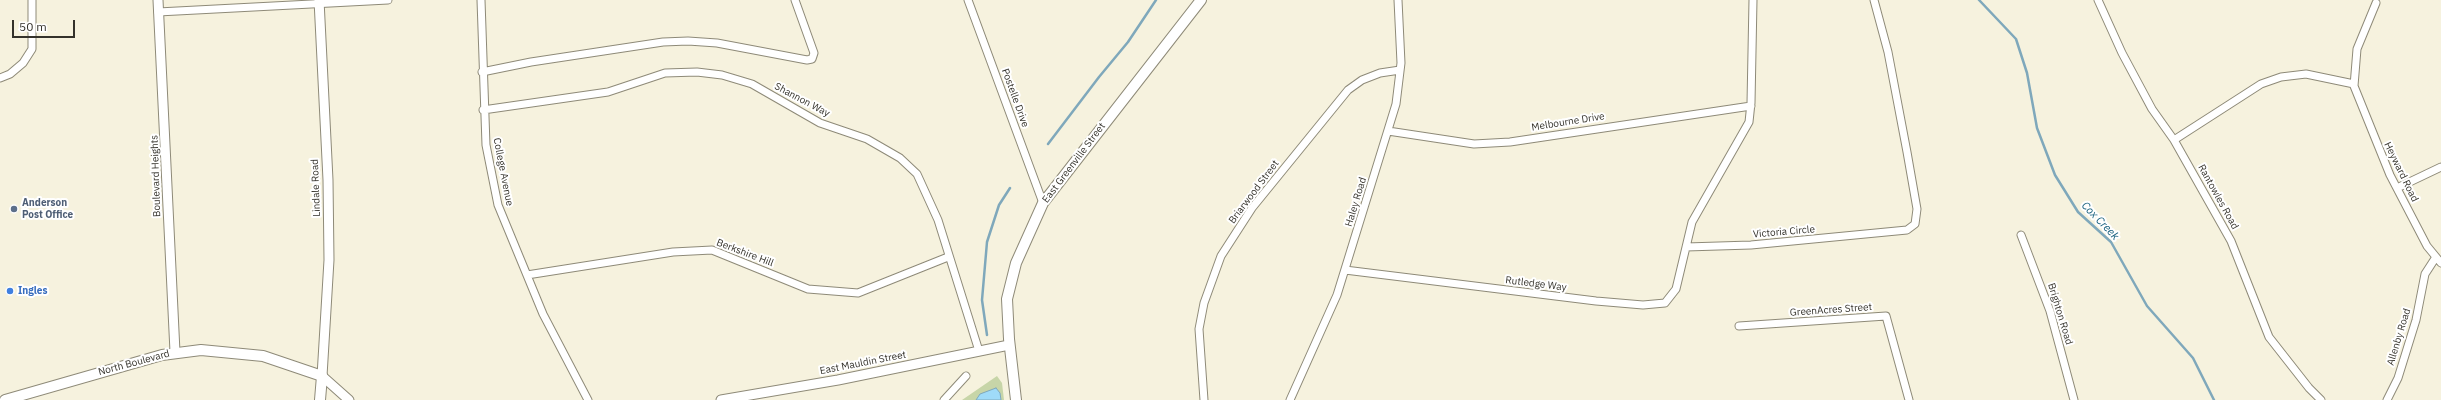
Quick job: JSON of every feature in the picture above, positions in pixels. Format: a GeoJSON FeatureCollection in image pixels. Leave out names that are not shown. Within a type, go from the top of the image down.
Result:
{"type":"FeatureCollection","features":[{"type":"Feature","properties":{"kind":"main road","name":"East Greenville Street"},"geometry":{"type":"LineString","coordinates":[[1016,400],[1009,345],[1007,299],[1016,263],[1043,203],[1201,0]]}},
{"type":"Feature","properties":{"kind":"main road","name":"North Boulevard"},"geometry":{"type":"LineString","coordinates":[[4,400],[175,352],[201,350],[262,356],[322,376]]}},
{"type":"Feature","properties":{"kind":"main road"},"geometry":{"type":"LineString","coordinates":[[320,400],[322,376]]}},
{"type":"Feature","properties":{"kind":"street"},"geometry":{"type":"LineString","coordinates":[[0,78],[15,70],[32,49],[32,0]]}},
{"type":"Feature","properties":{"kind":"street","name":"Boulevard Heights"},"geometry":{"type":"LineString","coordinates":[[158,0],[175,352]]}},
{"type":"Feature","properties":{"kind":"street"},"geometry":{"type":"LineString","coordinates":[[158,12],[319,1],[388,0]]}},
{"type":"Feature","properties":{"kind":"street","name":"College Avenue"},"geometry":{"type":"LineString","coordinates":[[481,0],[482,72],[486,145],[498,205],[511,240],[543,314],[588,400]]}},
{"type":"Feature","properties":{"kind":"street"},"geometry":{"type":"LineString","coordinates":[[482,72],[531,62],[663,42],[688,41],[717,43],[807,60],[812,59],[814,53],[795,0]]}},
{"type":"Feature","properties":{"kind":"street","name":"Postelle Drive"},"geometry":{"type":"LineString","coordinates":[[968,0],[1043,203]]}},
{"type":"Feature","properties":{"kind":"street","name":"Haley Road"},"geometry":{"type":"LineString","coordinates":[[1290,400],[1337,296],[1396,104],[1400,70],[1398,0]]}},
{"type":"Feature","properties":{"kind":"street"},"geometry":{"type":"LineString","coordinates":[[1686,247],[1692,222],[1749,122],[1751,106],[1753,0]]}},
{"type":"Feature","properties":{"kind":"street","name":"Victoria Circle"},"geometry":{"type":"LineString","coordinates":[[1686,247],[1751,245],[1907,230],[1914,224],[1917,209],[1909,158],[1888,52],[1874,0]]}},
{"type":"Feature","properties":{"kind":"street","name":"Rantowles Road"},"geometry":{"type":"LineString","coordinates":[[2098,0],[2122,53],[2152,109],[2174,140],[2231,241],[2269,337],[2309,388],[2321,400]]}},
{"type":"Feature","properties":{"kind":"street","name":"Lindale Road"},"geometry":{"type":"LineString","coordinates":[[319,1],[328,180],[329,260],[322,376]]}},
{"type":"Feature","properties":{"kind":"street","name":"Heyward Road"},"geometry":{"type":"LineString","coordinates":[[2376,2],[2357,49],[2354,84],[2375,142],[2397,188],[2427,246],[2441,263]]}},
{"type":"Feature","properties":{"kind":"street","name":"Briarwood Street"},"geometry":{"type":"LineString","coordinates":[[1204,400],[1200,329],[1204,303],[1221,256],[1252,208],[1348,90],[1362,80],[1380,73],[1400,70]]}},
{"type":"Feature","properties":{"kind":"street","name":"Shannon Way"},"geometry":{"type":"LineString","coordinates":[[484,110],[608,92],[665,73],[722,75],[752,84],[820,123],[867,139],[900,158],[917,174],[938,220],[948,257],[979,352]]}},
{"type":"Feature","properties":{"kind":"street"},"geometry":{"type":"LineString","coordinates":[[2174,140],[2261,84],[2281,77],[2306,74],[2354,84]]}},
{"type":"Feature","properties":{"kind":"street","name":"Melbourne Drive"},"geometry":{"type":"LineString","coordinates":[[1388,131],[1474,144],[1510,142],[1751,106]]}},
{"type":"Feature","properties":{"kind":"street"},"geometry":{"type":"LineString","coordinates":[[2397,188],[2441,167]]}},
{"type":"Feature","properties":{"kind":"street","name":"Brighton Road"},"geometry":{"type":"LineString","coordinates":[[2021,235],[2050,311],[2074,400]]}},
{"type":"Feature","properties":{"kind":"street","name":"Rutledge Way"},"geometry":{"type":"LineString","coordinates":[[1345,270],[1514,292],[1643,305],[1665,303],[1676,289],[1686,247]]}},
{"type":"Feature","properties":{"kind":"street","name":"Berkshire Hill"},"geometry":{"type":"LineString","coordinates":[[527,275],[673,252],[712,250],[808,289],[858,293],[948,257]]}},
{"type":"Feature","properties":{"kind":"street","name":"Allenby Road"},"geometry":{"type":"LineString","coordinates":[[2387,400],[2398,378],[2416,320],[2425,274],[2436,257]]}},
{"type":"Feature","properties":{"kind":"street","name":"GreenAcres Street"},"geometry":{"type":"LineString","coordinates":[[1738,326],[1886,316],[1909,400]]}},
{"type":"Feature","properties":{"kind":"street","name":"East Mauldin Street"},"geometry":{"type":"LineString","coordinates":[[721,400],[838,380],[1009,345]]}},
{"type":"Feature","properties":{"kind":"street","name":"North Boulevard"},"geometry":{"type":"LineString","coordinates":[[322,376],[350,400]]}},
{"type":"Feature","properties":{"kind":"street"},"geometry":{"type":"LineString","coordinates":[[944,400],[966,376]]}},
{"type":"Feature","properties":{"kind":"green space"},"geometry":{"type":"Polygon","coordinates":[[[997,376],[1002,383],[1004,400],[962,400],[997,376]]]}},
{"type":"Feature","properties":{"kind":"water"},"geometry":{"type":"Polygon","coordinates":[[[996,388],[1000,393],[1001,400],[976,400],[980,394],[996,388]]]}},
{"type":"Feature","properties":{"kind":"waterway"},"geometry":{"type":"LineString","coordinates":[[1048,144],[1099,77],[1128,42],[1156,0]]}},
{"type":"Feature","properties":{"kind":"waterway","name":"Cox Creek"},"geometry":{"type":"LineString","coordinates":[[1979,0],[2016,39],[2027,73],[2037,128],[2055,175],[2078,212],[2111,242],[2147,306],[2193,358],[2214,400]]}},
{"type":"Feature","properties":{"kind":"waterway"},"geometry":{"type":"LineString","coordinates":[[987,335],[982,300],[987,242],[999,205],[1010,188]]}},
{"type":"Feature","properties":{"kind":"place","name":"Anderson Post Office"},"geometry":{"type":"Point","coordinates":[14,209]}},
{"type":"Feature","properties":{"kind":"place","name":"Ingles"},"geometry":{"type":"Point","coordinates":[10,291]}}]}
